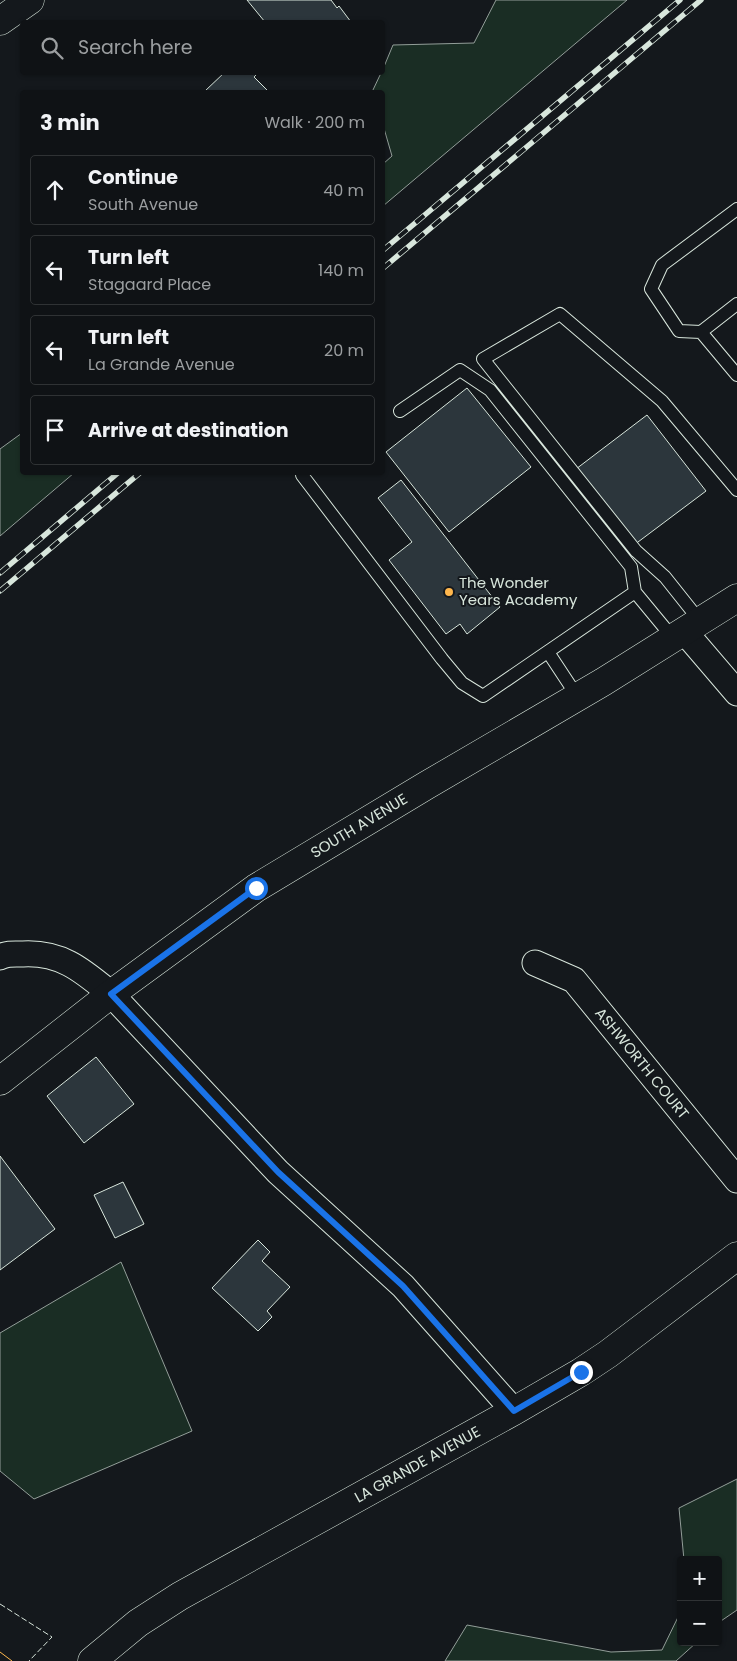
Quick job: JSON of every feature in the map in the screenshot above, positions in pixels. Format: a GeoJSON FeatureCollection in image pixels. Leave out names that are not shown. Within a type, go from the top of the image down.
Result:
{"type":"FeatureCollection","features":[{"type":"Feature","properties":{"kind":"main road"},"geometry":{"type":"LineString","coordinates":[[0,22],[30,0]]}},
{"type":"Feature","properties":{"kind":"main road","name":"SOUTH AVENUE"},"geometry":{"type":"LineString","coordinates":[[0,1081],[111,994],[256,888],[737,598]]}},
{"type":"Feature","properties":{"kind":"main road","name":"LA GRANDE AVENUE"},"geometry":{"type":"LineString","coordinates":[[92,1661],[138,1623],[180,1596],[514,1411],[608,1354],[737,1256]]}},
{"type":"Feature","properties":{"kind":"street"},"geometry":{"type":"LineString","coordinates":[[686,630],[737,693]]}},
{"type":"Feature","properties":{"kind":"street"},"geometry":{"type":"LineString","coordinates":[[0,957],[5,954],[54,956],[84,972],[111,994],[278,1172],[403,1286],[514,1411]]}},
{"type":"Feature","properties":{"kind":"street","name":"ASHWORTH COURT"},"geometry":{"type":"LineString","coordinates":[[535,963],[574,980],[737,1180]]}},
{"type":"Feature","properties":{"kind":"lane"},"geometry":{"type":"LineString","coordinates":[[737,209],[662,265],[651,289],[679,330],[701,332],[737,304]]}},
{"type":"Feature","properties":{"kind":"lane"},"geometry":{"type":"LineString","coordinates":[[686,630],[665,577],[636,551],[483,359],[560,314],[662,401],[737,490]]}},
{"type":"Feature","properties":{"kind":"lane"},"geometry":{"type":"LineString","coordinates":[[701,332],[737,375]]}},
{"type":"Feature","properties":{"kind":"lane"},"geometry":{"type":"LineString","coordinates":[[400,411],[460,370],[490,390],[631,566],[636,592],[686,630]]}},
{"type":"Feature","properties":{"kind":"lane"},"geometry":{"type":"LineString","coordinates":[[302,475],[462,683],[483,696],[636,592]]}},
{"type":"Feature","properties":{"kind":"lane"},"geometry":{"type":"LineString","coordinates":[[548,652],[577,696]]}},
{"type":"Feature","properties":{"kind":"green space"},"geometry":{"type":"Polygon","coordinates":[[[496,0],[627,0],[385,204],[385,162],[392,156],[385,132],[385,90],[373,90],[380,75],[385,75],[385,65],[393,45],[474,43],[496,0]]]}},
{"type":"Feature","properties":{"kind":"green space"},"geometry":{"type":"Polygon","coordinates":[[[20,434],[20,475],[72,475],[0,536],[0,449],[20,434]]]}},
{"type":"Feature","properties":{"kind":"green space"},"geometry":{"type":"Polygon","coordinates":[[[121,1262],[192,1431],[34,1499],[0,1471],[0,1333],[121,1262]]]}},
{"type":"Feature","properties":{"kind":"green space"},"geometry":{"type":"Polygon","coordinates":[[[737,1479],[737,1610],[722,1620],[722,1556],[684,1556],[679,1508],[737,1479]]]}},
{"type":"Feature","properties":{"kind":"green space"},"geometry":{"type":"Polygon","coordinates":[[[677,1619],[677,1646],[693,1646],[676,1661],[445,1661],[467,1625],[611,1652],[662,1650],[677,1619]]]}},
{"type":"Feature","properties":{"kind":"building"},"geometry":{"type":"Polygon","coordinates":[[[247,0],[331,0],[337,8],[339,6],[350,20],[263,20],[247,0]]]}},
{"type":"Feature","properties":{"kind":"building"},"geometry":{"type":"Polygon","coordinates":[[[222,75],[256,75],[254,77],[267,90],[206,90],[222,75]]]}},
{"type":"Feature","properties":{"kind":"building"},"geometry":{"type":"Polygon","coordinates":[[[467,388],[531,467],[449,532],[386,452],[467,388]]]}},
{"type":"Feature","properties":{"kind":"building"},"geometry":{"type":"Polygon","coordinates":[[[647,415],[706,491],[634,545],[576,469],[647,415]]]}},
{"type":"Feature","properties":{"kind":"building"},"geometry":{"type":"Polygon","coordinates":[[[401,480],[500,607],[467,634],[460,624],[446,634],[389,560],[412,542],[378,498],[401,480]]]}},
{"type":"Feature","properties":{"kind":"building"},"geometry":{"type":"Polygon","coordinates":[[[96,1057],[134,1104],[84,1143],[47,1096],[96,1057]]]}},
{"type":"Feature","properties":{"kind":"building"},"geometry":{"type":"Polygon","coordinates":[[[0,1156],[55,1229],[0,1270],[0,1156]]]}},
{"type":"Feature","properties":{"kind":"building"},"geometry":{"type":"Polygon","coordinates":[[[123,1182],[144,1224],[115,1238],[94,1195],[123,1182]]]}},
{"type":"Feature","properties":{"kind":"building"},"geometry":{"type":"Polygon","coordinates":[[[258,1240],[270,1252],[262,1261],[290,1287],[267,1311],[272,1317],[258,1331],[212,1288],[258,1240]]]}},
{"type":"Feature","properties":{"kind":"railway"},"geometry":{"type":"LineString","coordinates":[[385,248],[680,0]]}},
{"type":"Feature","properties":{"kind":"railway"},"geometry":{"type":"LineString","coordinates":[[385,266],[701,0]]}},
{"type":"Feature","properties":{"kind":"railway"},"geometry":{"type":"LineString","coordinates":[[0,573],[115,475]]}},
{"type":"Feature","properties":{"kind":"railway"},"geometry":{"type":"LineString","coordinates":[[0,591],[137,475]]}},
{"type":"Feature","properties":{"kind":"fence"},"geometry":{"type":"LineString","coordinates":[[0,1604],[52,1637],[29,1661]]}},
{"type":"Feature","properties":{"kind":"power"},"geometry":{"type":"LineString","coordinates":[[0,1652],[12,1661]]}},
{"type":"Feature","properties":{"kind":"place","name":"The Wonder Years Academy"},"geometry":{"type":"Point","coordinates":[449,592]}},
{"type":"Feature","properties":{"kind":"route"},"geometry":{"type":"LineString","coordinates":[[256,888],[111,994],[278,1172],[403,1286],[514,1411],[581,1372]]}}]}
